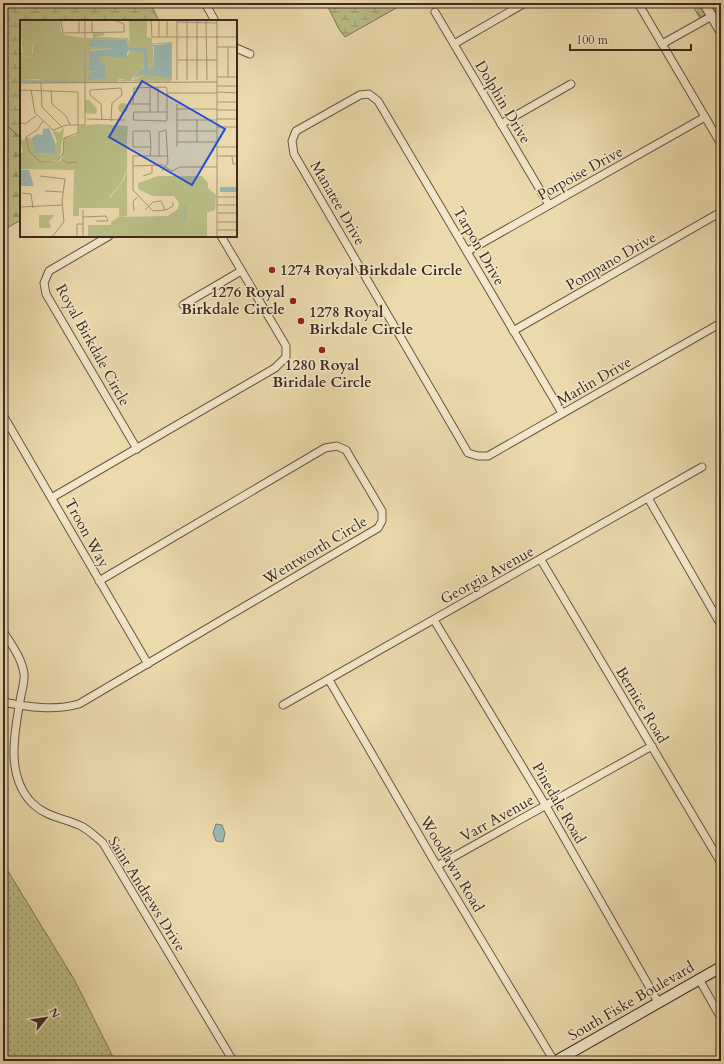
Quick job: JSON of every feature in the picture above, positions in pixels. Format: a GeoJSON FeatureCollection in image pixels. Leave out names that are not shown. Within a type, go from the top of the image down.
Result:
{"type":"FeatureCollection","features":[{"type":"Feature","properties":{"kind":"main road","name":"South Fiske Boulevard"},"geometry":{"type":"LineString","coordinates":[[555,1061],[721,967]]}},
{"type":"Feature","properties":{"kind":"street"},"geometry":{"type":"LineString","coordinates":[[205,3],[214,20]]}},
{"type":"Feature","properties":{"kind":"street"},"geometry":{"type":"LineString","coordinates":[[454,44],[525,3]]}},
{"type":"Feature","properties":{"kind":"street"},"geometry":{"type":"LineString","coordinates":[[638,3],[721,144]]}},
{"type":"Feature","properties":{"kind":"street"},"geometry":{"type":"LineString","coordinates":[[704,3],[721,32]]}},
{"type":"Feature","properties":{"kind":"street","name":"Dolphin Drive"},"geometry":{"type":"LineString","coordinates":[[435,12],[549,205]]}},
{"type":"Feature","properties":{"kind":"street"},"geometry":{"type":"LineString","coordinates":[[662,44],[712,16]]}},
{"type":"Feature","properties":{"kind":"street"},"geometry":{"type":"LineString","coordinates":[[237,48],[250,54]]}},
{"type":"Feature","properties":{"kind":"street"},"geometry":{"type":"LineString","coordinates":[[501,124],[571,84]]}},
{"type":"Feature","properties":{"kind":"street","name":"Tarpon Drive"},"geometry":{"type":"LineString","coordinates":[[370,94],[378,101],[468,251],[513,331],[562,413]]}},
{"type":"Feature","properties":{"kind":"street","name":"Manatee Drive"},"geometry":{"type":"LineString","coordinates":[[370,94],[360,95],[296,131],[292,141],[294,154],[468,453],[478,456]]}},
{"type":"Feature","properties":{"kind":"street","name":"Porpoise Drive"},"geometry":{"type":"LineString","coordinates":[[468,251],[705,117]]}},
{"type":"Feature","properties":{"kind":"street","name":"Pompano Drive"},"geometry":{"type":"LineString","coordinates":[[513,331],[721,212]]}},
{"type":"Feature","properties":{"kind":"street","name":"Royal Birkdale Circle"},"geometry":{"type":"LineString","coordinates":[[107,237],[49,271],[44,282],[46,294],[137,449]]}},
{"type":"Feature","properties":{"kind":"street"},"geometry":{"type":"LineString","coordinates":[[53,497],[275,368],[286,357],[286,346],[222,237]]}},
{"type":"Feature","properties":{"kind":"street"},"geometry":{"type":"LineString","coordinates":[[183,304],[241,271]]}},
{"type":"Feature","properties":{"kind":"street","name":"Marlin Drive"},"geometry":{"type":"LineString","coordinates":[[478,456],[488,456],[721,323]]}},
{"type":"Feature","properties":{"kind":"street","name":"Troon Way"},"geometry":{"type":"LineString","coordinates":[[3,415],[53,497],[99,581],[148,664]]}},
{"type":"Feature","properties":{"kind":"street","name":"Wentworth Circle"},"geometry":{"type":"LineString","coordinates":[[3,702],[63,709],[79,704],[378,528],[382,520],[382,511],[346,450],[337,446],[325,448],[99,581]]}},
{"type":"Feature","properties":{"kind":"street","name":"Georgia Avenue"},"geometry":{"type":"LineString","coordinates":[[283,705],[541,560],[702,467]]}},
{"type":"Feature","properties":{"kind":"street"},"geometry":{"type":"LineString","coordinates":[[648,498],[721,625]]}},
{"type":"Feature","properties":{"kind":"street","name":"Bernice Road"},"geometry":{"type":"LineString","coordinates":[[541,560],[721,863]]}},
{"type":"Feature","properties":{"kind":"street","name":"Pinedale Road"},"geometry":{"type":"LineString","coordinates":[[434,620],[546,806],[658,1002]]}},
{"type":"Feature","properties":{"kind":"street","name":"Saint Andrews Drive"},"geometry":{"type":"LineString","coordinates":[[3,631],[20,659],[24,675],[19,705],[14,759],[16,775],[26,796],[40,810],[49,815],[81,826],[103,843],[233,1061]]}},
{"type":"Feature","properties":{"kind":"street","name":"Woodlawn Road"},"geometry":{"type":"LineString","coordinates":[[329,680],[437,866],[555,1061]]}},
{"type":"Feature","properties":{"kind":"street","name":"Varr Avenue"},"geometry":{"type":"LineString","coordinates":[[437,866],[652,746]]}},
{"type":"Feature","properties":{"kind":"street"},"geometry":{"type":"LineString","coordinates":[[699,979],[721,1018]]}},
{"type":"Feature","properties":{"kind":"green space"},"geometry":{"type":"Polygon","coordinates":[[[3,3],[150,3],[158,20],[20,20],[20,137],[3,122],[3,3]]]}},
{"type":"Feature","properties":{"kind":"green space"},"geometry":{"type":"Polygon","coordinates":[[[326,3],[405,3],[345,37],[339,29],[326,3]]]}},
{"type":"Feature","properties":{"kind":"green space"},"geometry":{"type":"Polygon","coordinates":[[[691,3],[699,3],[706,14],[700,18],[691,3]]]}},
{"type":"Feature","properties":{"kind":"green space"},"geometry":{"type":"Polygon","coordinates":[[[710,3],[721,3],[721,22],[710,3]]]}},
{"type":"Feature","properties":{"kind":"green space"},"geometry":{"type":"Polygon","coordinates":[[[3,122],[20,137],[20,221],[3,230],[3,122]]]}},
{"type":"Feature","properties":{"kind":"green space"},"geometry":{"type":"Polygon","coordinates":[[[3,863],[75,981],[115,1061],[3,1061],[3,863]]]}},
{"type":"Feature","properties":{"kind":"water"},"geometry":{"type":"Polygon","coordinates":[[[216,824],[222,825],[225,833],[223,842],[216,841],[213,833],[216,824]]]}},
{"type":"Feature","properties":{"kind":"place","name":"1274 Royal Birkdale Circle"},"geometry":{"type":"Point","coordinates":[272,270]}},
{"type":"Feature","properties":{"kind":"place","name":"1276 Royal Birkdale Circle"},"geometry":{"type":"Point","coordinates":[293,301]}},
{"type":"Feature","properties":{"kind":"place","name":"1278 Royal Birkdale Circle"},"geometry":{"type":"Point","coordinates":[301,321]}},
{"type":"Feature","properties":{"kind":"place","name":"1280 Royal Biridale Circle"},"geometry":{"type":"Point","coordinates":[322,350]}}]}
